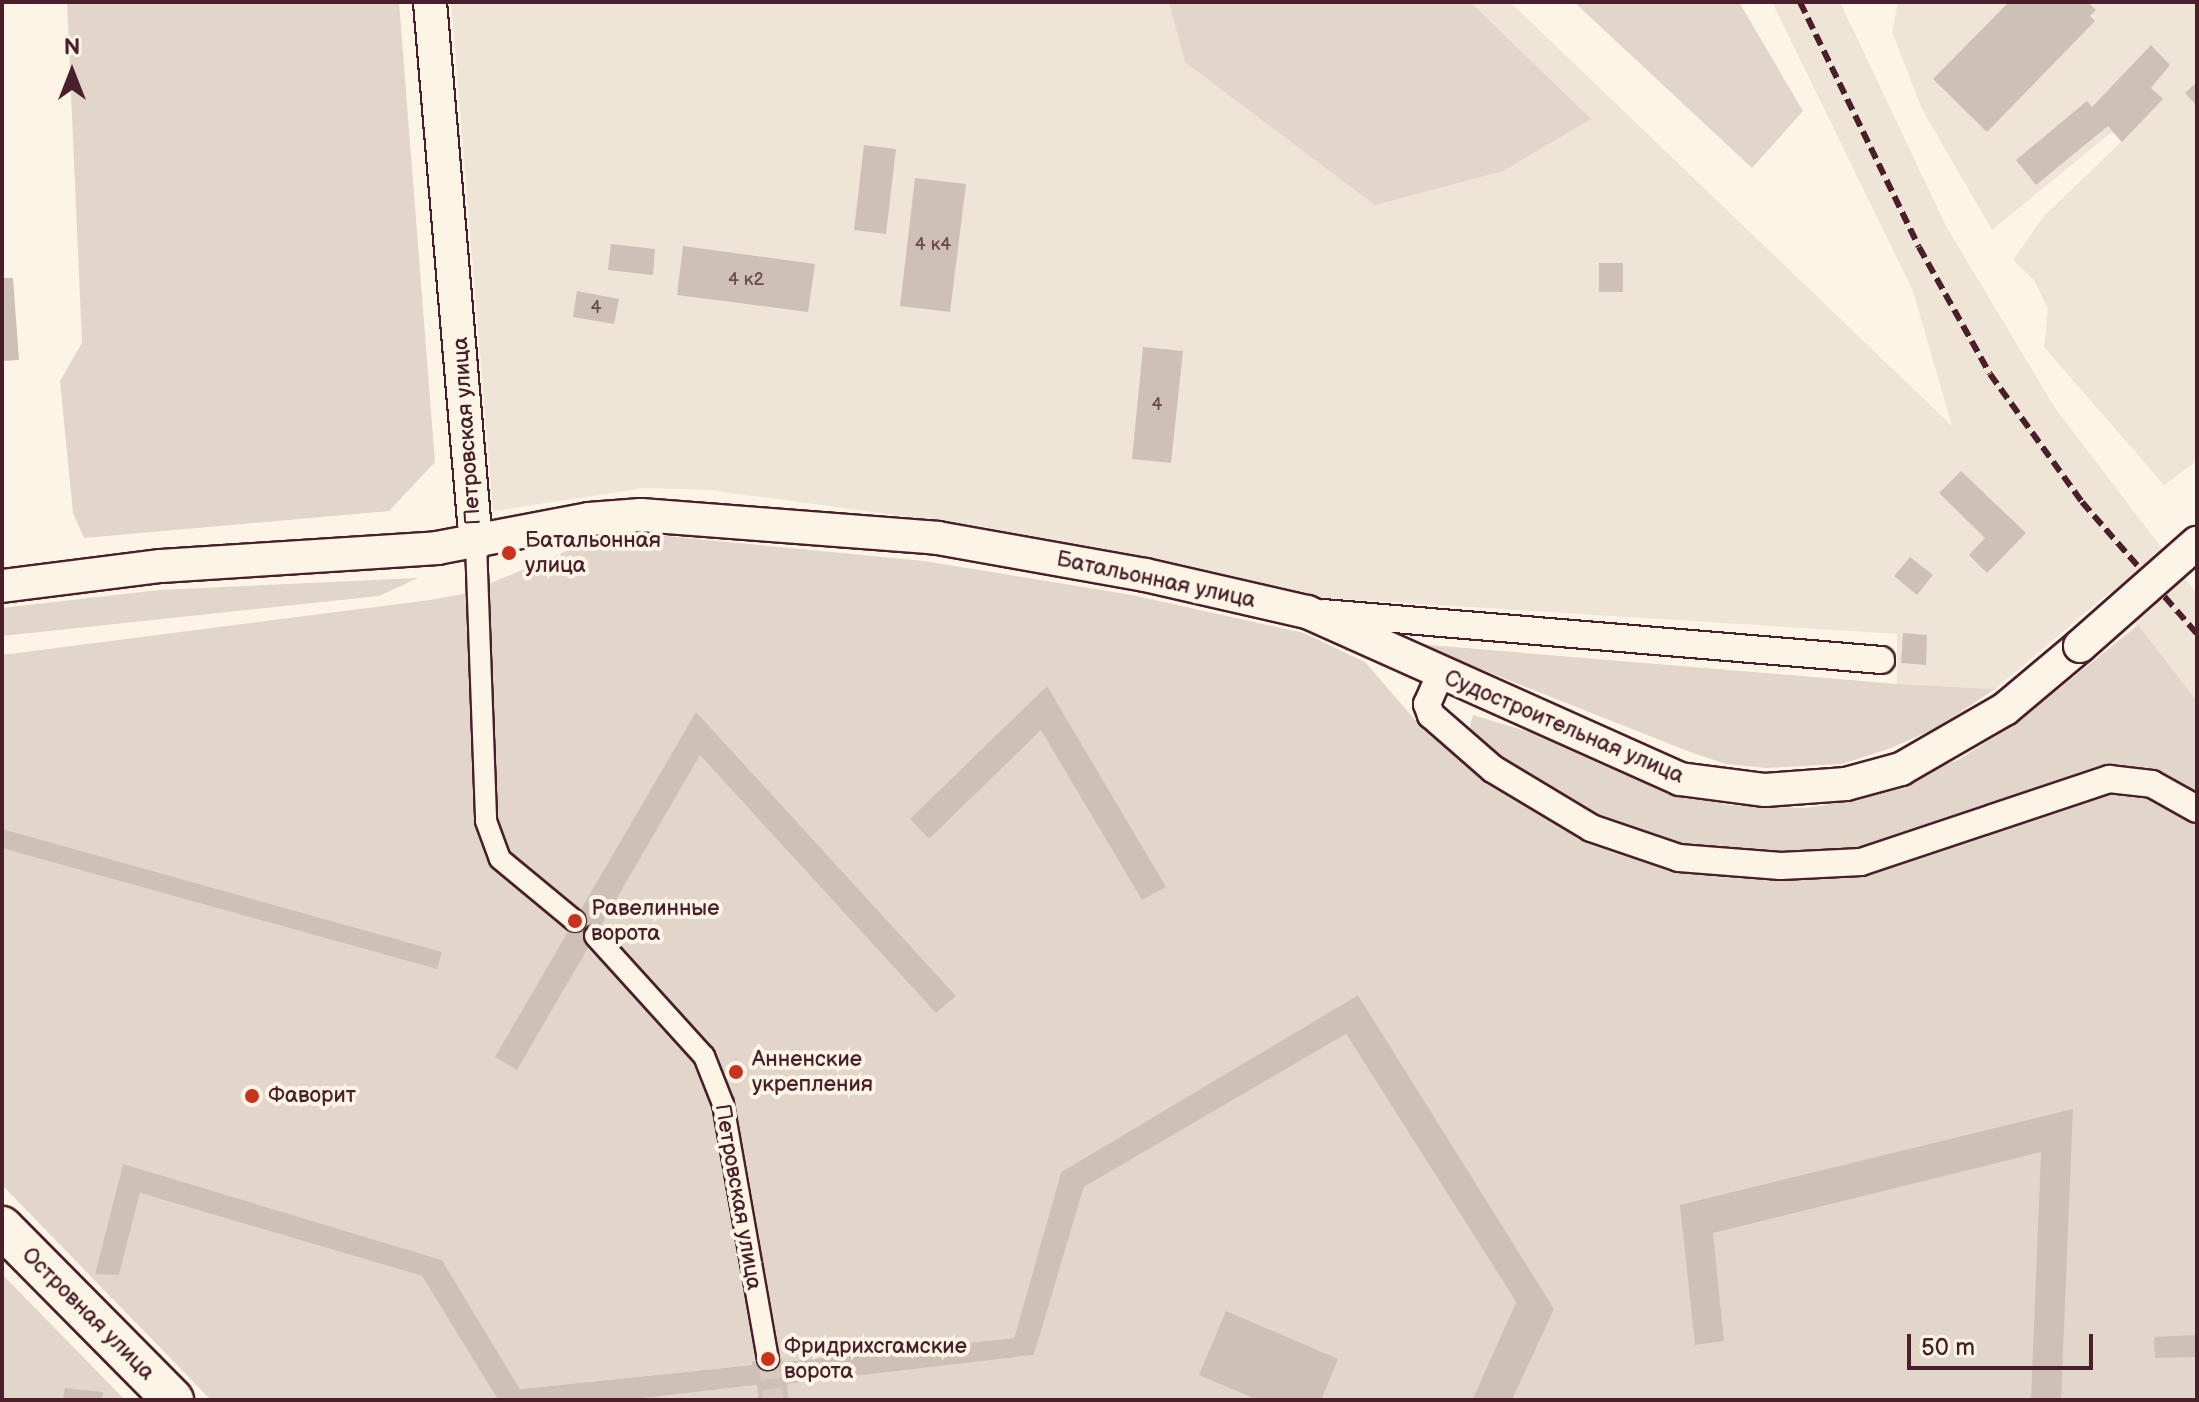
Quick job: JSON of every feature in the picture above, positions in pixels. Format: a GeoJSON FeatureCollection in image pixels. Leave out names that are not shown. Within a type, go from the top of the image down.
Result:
{"type":"FeatureCollection","features":[{"type":"Feature","properties":{"kind":"main road","name":"Островная улица"},"geometry":{"type":"LineString","coordinates":[[2,1227],[173,1400]]}},
{"type":"Feature","properties":{"kind":"street","name":"Петровская улица"},"geometry":{"type":"LineString","coordinates":[[430,2],[476,544],[484,799],[500,859],[575,921]]}},
{"type":"Feature","properties":{"kind":"street","name":"Батальонная улица"},"geometry":{"type":"LineString","coordinates":[[2,586],[161,566],[476,544],[589,519],[709,519],[975,543],[1307,612],[1881,660]]}},
{"type":"Feature","properties":{"kind":"street","name":"Судостроительная улица"},"geometry":{"type":"LineString","coordinates":[[1307,612],[1440,675],[1680,779],[1805,790],[1901,769],[1949,745],[2005,709],[2197,543]]}},
{"type":"Feature","properties":{"kind":"street"},"geometry":{"type":"LineString","coordinates":[[1440,675],[1427,704],[1431,715],[1493,769],[1591,828],[1679,858],[1781,866],[1861,862],[2109,779],[2152,784],[2197,809]]}},
{"type":"Feature","properties":{"kind":"street","name":"Петровская улица"},"geometry":{"type":"LineString","coordinates":[[595,936],[704,1056],[723,1104],[768,1359]]}},
{"type":"Feature","properties":{"kind":"shaded area"},"geometry":{"type":"Polygon","coordinates":[[[67,2],[399,2],[435,462],[389,511],[84,538],[73,513],[60,381],[82,343],[67,2]]]}},
{"type":"Feature","properties":{"kind":"shaded area"},"geometry":{"type":"Polygon","coordinates":[[[451,2],[1510,2],[1952,426],[1913,291],[1772,2],[1840,2],[1946,226],[2055,408],[2197,594],[2197,701],[2110,592],[1995,689],[1897,684],[1897,634],[1311,597],[977,526],[709,490],[644,488],[493,511],[451,2]]]}},
{"type":"Feature","properties":{"kind":"shaded area"},"geometry":{"type":"Polygon","coordinates":[[[1169,2],[1470,2],[1591,119],[1503,171],[1375,205],[1185,62],[1169,2]]]}},
{"type":"Feature","properties":{"kind":"shaded area"},"geometry":{"type":"Polygon","coordinates":[[[1574,2],[1739,2],[1803,111],[1752,168],[1574,2]]]}},
{"type":"Feature","properties":{"kind":"shaded area"},"geometry":{"type":"Polygon","coordinates":[[[1898,2],[2197,2],[2197,461],[2164,485],[2044,347],[2048,309],[2034,280],[2013,260],[2044,216],[2121,142],[2112,132],[1992,230],[1922,109],[1892,32],[1898,2]]]}},
{"type":"Feature","properties":{"kind":"shaded area"},"geometry":{"type":"Polygon","coordinates":[[[657,535],[924,561],[1132,595],[1304,633],[1365,662],[1416,721],[1533,805],[1773,875],[2093,790],[2144,791],[2197,818],[2197,1400],[1512,1400],[1553,1309],[1358,995],[1061,1172],[1014,1338],[783,1362],[782,1358],[753,1360],[752,1365],[520,1389],[442,1260],[123,1165],[95,1274],[119,1274],[140,1193],[422,1276],[498,1400],[211,1400],[2,1185],[2,655],[430,600],[468,593],[590,541],[657,535]]]}},
{"type":"Feature","properties":{"kind":"shaded area"},"geometry":{"type":"Polygon","coordinates":[[[418,578],[379,596],[2,636],[2,608],[159,590],[418,578]]]}},
{"type":"Feature","properties":{"kind":"shaded area"},"geometry":{"type":"Polygon","coordinates":[[[2138,625],[2197,701],[2197,798],[2153,773],[2122,767],[2090,771],[1924,837],[1832,857],[1707,853],[1618,831],[1494,757],[1469,729],[1473,715],[1553,739],[1682,794],[1728,805],[1805,808],[1851,801],[1960,759],[2019,721],[2138,625]]]}},
{"type":"Feature","properties":{"kind":"shaded area"},"geometry":{"type":"Polygon","coordinates":[[[1417,644],[1897,684],[1995,689],[1936,728],[1891,748],[1842,764],[1766,768],[1726,764],[1690,752],[1417,644]]]}},
{"type":"Feature","properties":{"kind":"shaded area"},"geometry":{"type":"Polygon","coordinates":[[[1346,1034],[1516,1302],[1472,1400],[789,1400],[787,1384],[1034,1355],[1084,1187],[1346,1034]]]}},
{"type":"Feature","properties":{"kind":"shaded area"},"geometry":{"type":"Polygon","coordinates":[[[2,1274],[125,1400],[2,1400],[2,1274]]]}},
{"type":"Feature","properties":{"kind":"shaded area"},"geometry":{"type":"Polygon","coordinates":[[[757,1385],[758,1400],[628,1400],[757,1385]]]}},
{"type":"Feature","properties":{"kind":"building"},"geometry":{"type":"Polygon","coordinates":[[[2009,2],[2088,2],[2096,10],[2090,16],[2095,21],[1987,132],[1933,79],[2009,2]]]}},
{"type":"Feature","properties":{"kind":"building"},"geometry":{"type":"Polygon","coordinates":[[[2151,45],[2170,65],[2151,88],[2163,99],[2122,142],[2108,126],[2036,185],[2016,160],[2087,101],[2092,107],[2151,45]]]}},
{"type":"Feature","properties":{"kind":"building"},"geometry":{"type":"Polygon","coordinates":[[[2197,82],[2197,106],[2185,93],[2197,82]]]}},
{"type":"Feature","properties":{"kind":"building"},"geometry":{"type":"Polygon","coordinates":[[[864,145],[896,149],[886,234],[854,230],[864,145]]]}},
{"type":"Feature","properties":{"kind":"building"},"geometry":{"type":"Polygon","coordinates":[[[915,178],[966,184],[950,312],[900,306],[915,178]]]}},
{"type":"Feature","properties":{"kind":"building"},"geometry":{"type":"Polygon","coordinates":[[[611,244],[655,249],[653,275],[608,270],[611,244]]]}},
{"type":"Feature","properties":{"kind":"building"},"geometry":{"type":"Polygon","coordinates":[[[683,246],[815,264],[808,312],[677,295],[683,246]]]}},
{"type":"Feature","properties":{"kind":"building"},"geometry":{"type":"Polygon","coordinates":[[[1599,263],[1623,263],[1623,292],[1599,292],[1599,263]]]}},
{"type":"Feature","properties":{"kind":"building"},"geometry":{"type":"Polygon","coordinates":[[[2,278],[13,278],[19,360],[2,361],[2,278]]]}},
{"type":"Feature","properties":{"kind":"building"},"geometry":{"type":"Polygon","coordinates":[[[577,291],[619,299],[614,324],[573,317],[577,291]]]}},
{"type":"Feature","properties":{"kind":"building"},"geometry":{"type":"Polygon","coordinates":[[[1143,347],[1183,351],[1171,463],[1132,459],[1143,347]]]}},
{"type":"Feature","properties":{"kind":"building"},"geometry":{"type":"Polygon","coordinates":[[[1961,471],[2026,533],[1987,573],[1969,555],[1985,538],[1939,493],[1961,471]]]}},
{"type":"Feature","properties":{"kind":"building"},"geometry":{"type":"Polygon","coordinates":[[[1910,557],[1933,575],[1917,595],[1894,576],[1910,557]]]}},
{"type":"Feature","properties":{"kind":"building"},"geometry":{"type":"Polygon","coordinates":[[[1903,633],[1927,635],[1926,665],[1901,663],[1903,633]]]}},
{"type":"Feature","properties":{"kind":"building"},"geometry":{"type":"Polygon","coordinates":[[[1047,686],[1166,887],[1142,900],[1041,730],[929,839],[910,819],[1047,686]]]}},
{"type":"Feature","properties":{"kind":"building"},"geometry":{"type":"Polygon","coordinates":[[[696,712],[956,996],[936,1013],[700,755],[517,1070],[495,1057],[696,712]]]}},
{"type":"Feature","properties":{"kind":"building"},"geometry":{"type":"Polygon","coordinates":[[[2,829],[442,952],[437,969],[2,848],[2,829]]]}},
{"type":"Feature","properties":{"kind":"building"},"geometry":{"type":"Polygon","coordinates":[[[1358,995],[1554,1309],[1512,1400],[1472,1400],[1516,1302],[1346,1034],[1084,1187],[1034,1355],[787,1384],[789,1400],[758,1400],[757,1385],[628,1400],[498,1400],[422,1276],[140,1193],[119,1275],[95,1274],[123,1164],[442,1260],[520,1389],[752,1365],[752,1361],[782,1358],[783,1362],[1014,1338],[1061,1172],[1358,995]]]}},
{"type":"Feature","properties":{"kind":"building"},"geometry":{"type":"Polygon","coordinates":[[[2073,1109],[2061,1400],[2031,1400],[2041,1152],[1713,1233],[1724,1341],[1695,1345],[1680,1205],[2073,1109]]]}},
{"type":"Feature","properties":{"kind":"building"},"geometry":{"type":"Polygon","coordinates":[[[1226,1311],[1338,1359],[1321,1400],[1258,1400],[1199,1375],[1226,1311]]]}},
{"type":"Feature","properties":{"kind":"building"},"geometry":{"type":"Polygon","coordinates":[[[2197,1335],[2197,1357],[2155,1358],[2154,1337],[2197,1335]]]}},
{"type":"Feature","properties":{"kind":"building"},"geometry":{"type":"Polygon","coordinates":[[[65,1388],[103,1392],[102,1400],[63,1400],[65,1388]]]}},
{"type":"Feature","properties":{"kind":"tunnel"},"geometry":{"type":"LineString","coordinates":[[768,1359],[773,1400]]}},
{"type":"Feature","properties":{"kind":"railway"},"geometry":{"type":"LineString","coordinates":[[1800,2],[1919,247],[1990,374],[2082,502],[2197,634]]}},
{"type":"Feature","properties":{"kind":"place","name":"Батальонная улица"},"geometry":{"type":"Point","coordinates":[509,553]}},
{"type":"Feature","properties":{"kind":"place","name":"Равелинные ворота"},"geometry":{"type":"Point","coordinates":[575,921]}},
{"type":"Feature","properties":{"kind":"place","name":"Анненские укрепления"},"geometry":{"type":"Point","coordinates":[736,1072]}},
{"type":"Feature","properties":{"kind":"place","name":"Фаворит"},"geometry":{"type":"Point","coordinates":[252,1096]}},
{"type":"Feature","properties":{"kind":"place","name":"Фридрихсгамские ворота"},"geometry":{"type":"Point","coordinates":[768,1359]}}]}
